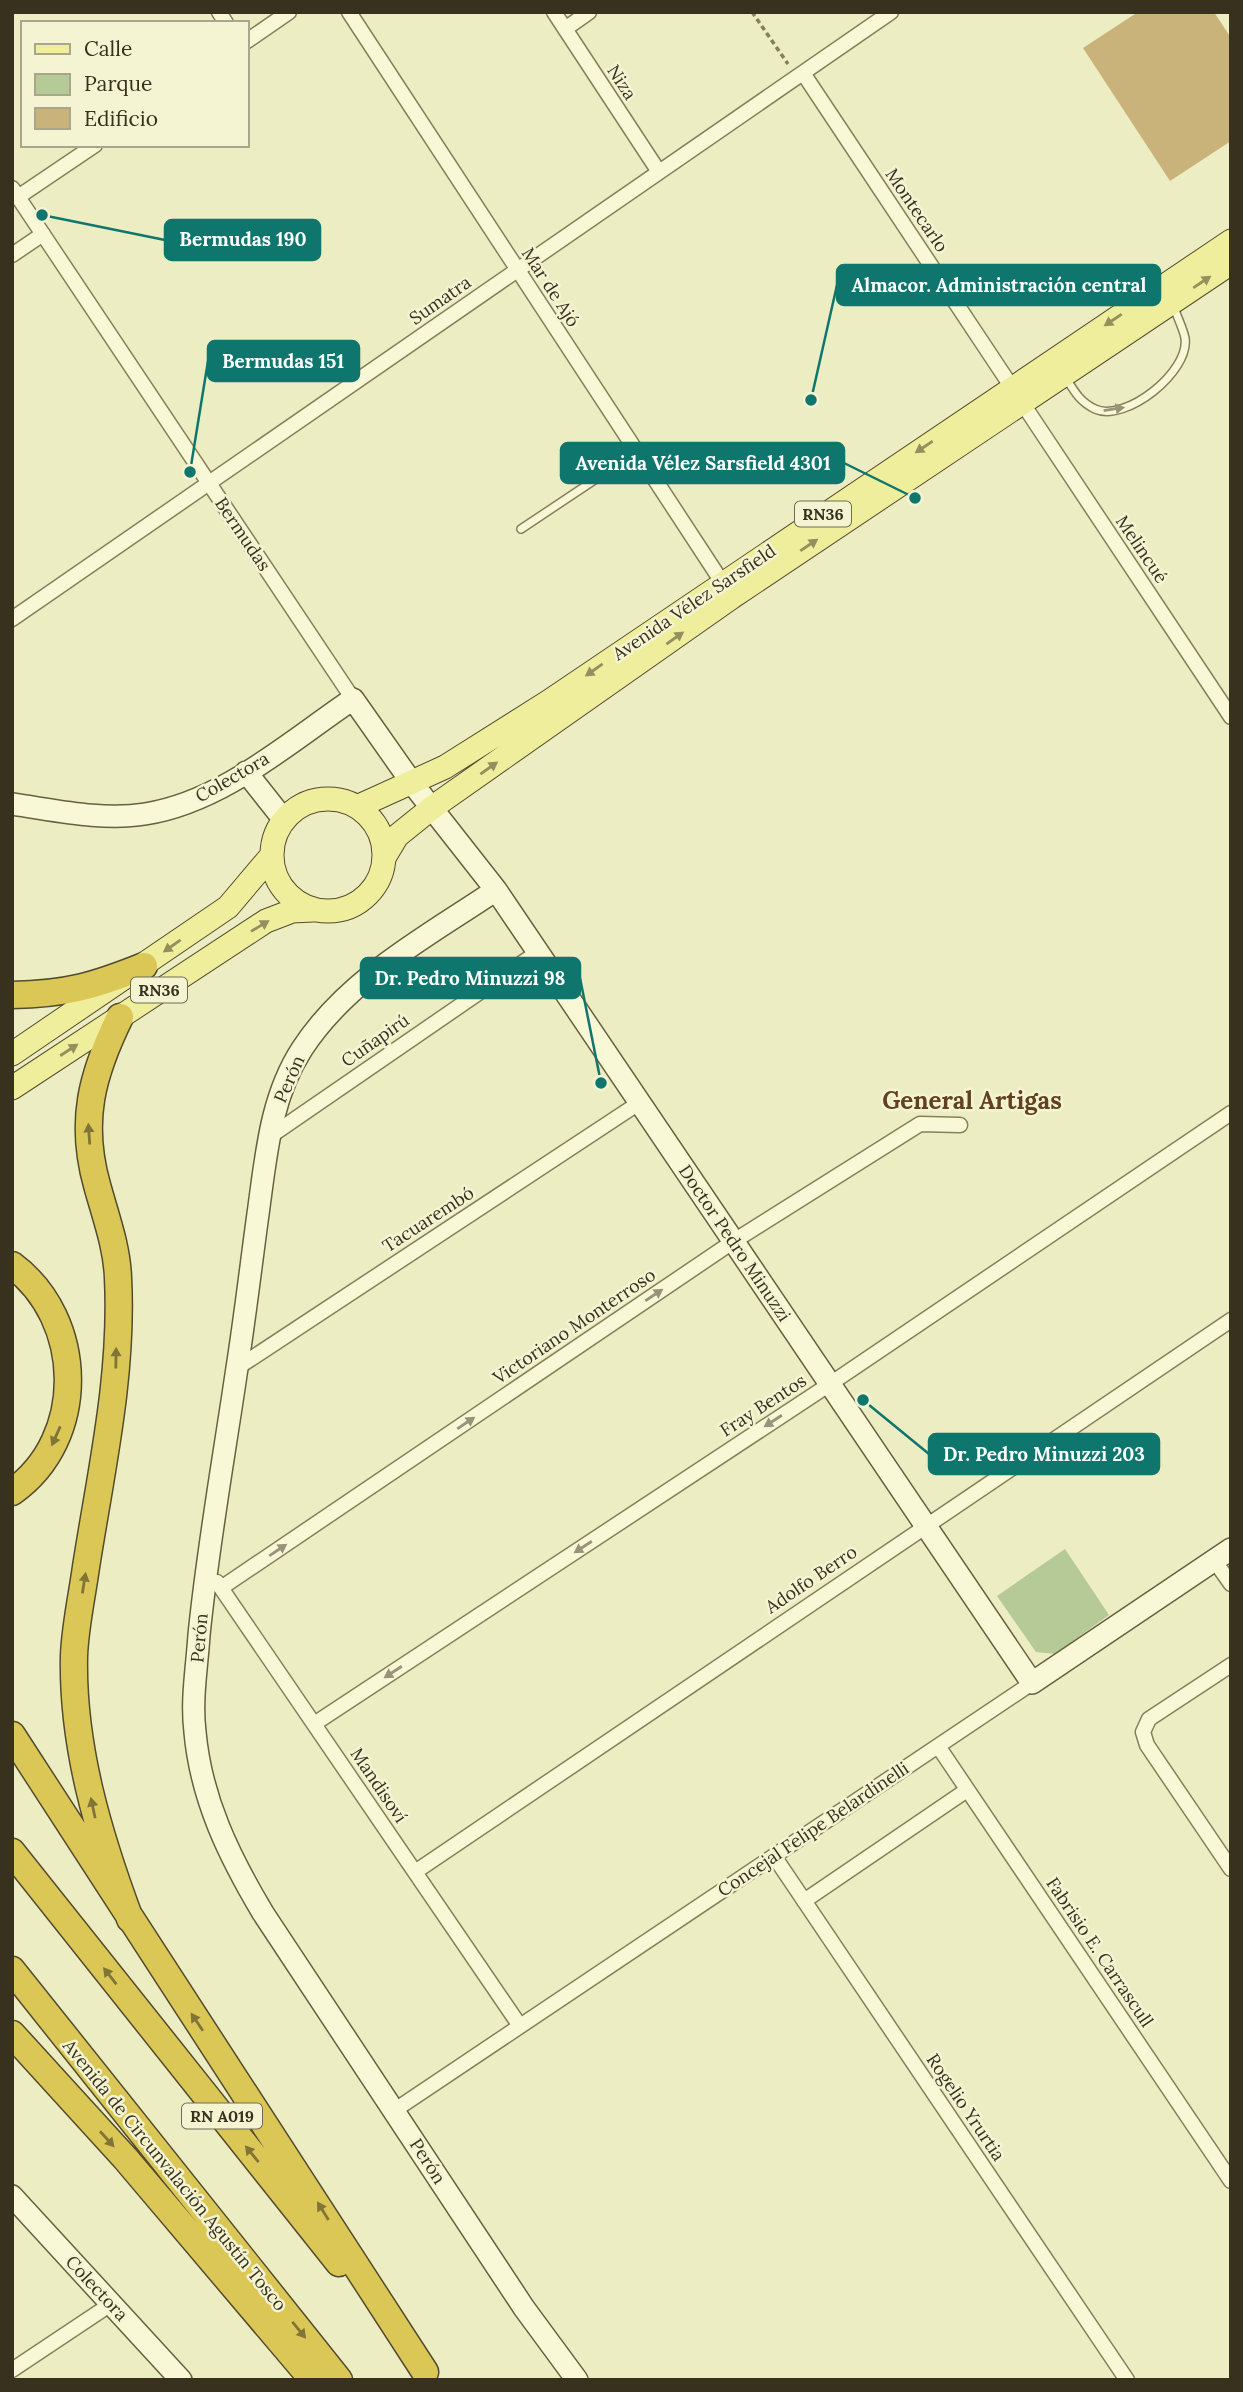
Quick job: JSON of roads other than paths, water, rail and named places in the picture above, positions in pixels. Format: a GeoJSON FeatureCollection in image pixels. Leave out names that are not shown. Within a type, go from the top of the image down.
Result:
{"type":"FeatureCollection","features":[{"type":"Feature","properties":{"kind":"highway"},"geometry":{"type":"LineString","coordinates":[[12,995],[57,995],[102,983],[144,966]]}},
{"type":"Feature","properties":{"kind":"highway"},"geometry":{"type":"LineString","coordinates":[[120,1017],[102,1054],[90,1093],[88,1132],[96,1181],[115,1248],[118,1278],[116,1390],[74,1656],[85,1767],[95,1818],[130,1919]]}},
{"type":"Feature","properties":{"kind":"highway"},"geometry":{"type":"LineString","coordinates":[[12,1265],[38,1290],[52,1310],[61,1331],[69,1373],[62,1423],[51,1447],[37,1468],[12,1492]]}},
{"type":"Feature","properties":{"kind":"highway"},"geometry":{"type":"LineString","coordinates":[[12,1735],[428,2376]]}},
{"type":"Feature","properties":{"kind":"highway","name":"RN A019"},"geometry":{"type":"LineString","coordinates":[[12,1852],[428,2376]]}},
{"type":"Feature","properties":{"kind":"highway","name":"Avenida de Circunvalación Agustín Tosco"},"geometry":{"type":"LineString","coordinates":[[12,1970],[339,2380]]}},
{"type":"Feature","properties":{"kind":"highway"},"geometry":{"type":"LineString","coordinates":[[12,2034],[261,2315],[313,2380]]}},
{"type":"Feature","properties":{"kind":"highway"},"geometry":{"type":"LineString","coordinates":[[12,2053],[84,2113]]}},
{"type":"Feature","properties":{"kind":"main road","name":"Avenida Vélez Sarsfield"},"geometry":{"type":"LineString","coordinates":[[385,856],[397,836],[433,807],[1231,241]]}},
{"type":"Feature","properties":{"kind":"main road","name":"Avenida Vélez Sarsfield"},"geometry":{"type":"LineString","coordinates":[[357,807],[412,783],[548,702],[722,582],[1016,396],[1064,374],[1231,263]]}},
{"type":"Feature","properties":{"kind":"main road"},"geometry":{"type":"LineString","coordinates":[[284,820],[300,806],[314,800],[344,801],[357,807],[378,828],[385,856]]}},
{"type":"Feature","properties":{"kind":"main road","name":"RN36"},"geometry":{"type":"LineString","coordinates":[[12,1054],[228,906],[272,855],[274,840],[284,820]]}},
{"type":"Feature","properties":{"kind":"main road"},"geometry":{"type":"LineString","coordinates":[[272,855],[274,869],[284,889],[300,904],[313,910]]}},
{"type":"Feature","properties":{"kind":"main road","name":"RN36"},"geometry":{"type":"LineString","coordinates":[[12,1088],[266,921],[292,911],[342,910],[368,896],[380,877],[385,856]]}},
{"type":"Feature","properties":{"kind":"street"},"geometry":{"type":"LineString","coordinates":[[248,40],[289,12]]}},
{"type":"Feature","properties":{"kind":"street","name":"Mar de Ajó"},"geometry":{"type":"LineString","coordinates":[[349,12],[635,453],[722,582]]}},
{"type":"Feature","properties":{"kind":"street","name":"Niza"},"geometry":{"type":"LineString","coordinates":[[554,12],[659,172]]}},
{"type":"Feature","properties":{"kind":"street"},"geometry":{"type":"LineString","coordinates":[[565,29],[589,12]]}},
{"type":"Feature","properties":{"kind":"street","name":"Sumatra"},"geometry":{"type":"LineString","coordinates":[[12,619],[891,12]]}},
{"type":"Feature","properties":{"kind":"street","name":"Montecarlo"},"geometry":{"type":"LineString","coordinates":[[800,75],[1016,396]]}},
{"type":"Feature","properties":{"kind":"street"},"geometry":{"type":"LineString","coordinates":[[15,193],[92,147]]}},
{"type":"Feature","properties":{"kind":"street","name":"Bermudas"},"geometry":{"type":"LineString","coordinates":[[15,193],[353,699],[412,783],[433,807]]}},
{"type":"Feature","properties":{"kind":"street"},"geometry":{"type":"LineString","coordinates":[[12,255],[43,234]]}},
{"type":"Feature","properties":{"kind":"street","name":"Melincué"},"geometry":{"type":"LineString","coordinates":[[1016,396],[1231,717]]}},
{"type":"Feature","properties":{"kind":"street","name":"Colectora"},"geometry":{"type":"LineString","coordinates":[[12,804],[90,814],[144,814],[193,801],[246,772],[353,699]]}},
{"type":"Feature","properties":{"kind":"street"},"geometry":{"type":"LineString","coordinates":[[246,772],[284,820]]}},
{"type":"Feature","properties":{"kind":"street","name":"Doctor Pedro Minuzzi"},"geometry":{"type":"LineString","coordinates":[[433,807],[496,890],[1032,1683]]}},
{"type":"Feature","properties":{"kind":"street","name":"Perón"},"geometry":{"type":"LineString","coordinates":[[496,890],[390,962],[340,1002],[302,1048],[279,1097],[269,1137],[206,1566],[194,1730],[201,1775],[218,1829],[235,1867],[524,2308],[577,2380]]}},
{"type":"Feature","properties":{"kind":"street","name":"Cuñapirú"},"geometry":{"type":"LineString","coordinates":[[269,1137],[538,952]]}},
{"type":"Feature","properties":{"kind":"street","name":"Tacuarembó"},"geometry":{"type":"LineString","coordinates":[[237,1368],[639,1102]]}},
{"type":"Feature","properties":{"kind":"street","name":"Fray Bentos"},"geometry":{"type":"LineString","coordinates":[[314,1724],[830,1384],[1231,1113]]}},
{"type":"Feature","properties":{"kind":"street","name":"Victoriano Monterroso"},"geometry":{"type":"LineString","coordinates":[[221,1588],[734,1241],[920,1124],[960,1125]]}},
{"type":"Feature","properties":{"kind":"street","name":"Adolfo Berro"},"geometry":{"type":"LineString","coordinates":[[415,1872],[1231,1320]]}},
{"type":"Feature","properties":{"kind":"street"},"geometry":{"type":"LineString","coordinates":[[1222,1554],[1231,1584]]}},
{"type":"Feature","properties":{"kind":"street","name":"Concejal Felipe Belardinelli"},"geometry":{"type":"LineString","coordinates":[[395,2110],[1222,1554]]}},
{"type":"Feature","properties":{"kind":"street","name":"Mandisoví"},"geometry":{"type":"LineString","coordinates":[[206,1566],[520,2026]]}},
{"type":"Feature","properties":{"kind":"street"},"geometry":{"type":"LineString","coordinates":[[1231,1665],[1149,1718],[1143,1732],[1147,1745],[1231,1869]]}},
{"type":"Feature","properties":{"kind":"street","name":"Fabrisio E. Carrascull"},"geometry":{"type":"LineString","coordinates":[[938,1746],[1231,2181]]}},
{"type":"Feature","properties":{"kind":"street"},"geometry":{"type":"LineString","coordinates":[[804,1901],[967,1790]]}},
{"type":"Feature","properties":{"kind":"street","name":"Rogelio Yrurtia"},"geometry":{"type":"LineString","coordinates":[[774,1856],[1127,2380]]}},
{"type":"Feature","properties":{"kind":"street","name":"Colectora"},"geometry":{"type":"LineString","coordinates":[[12,2196],[181,2380]]}},
{"type":"Feature","properties":{"kind":"street"},"geometry":{"type":"LineString","coordinates":[[12,2370],[111,2304]]}},
{"type":"Feature","properties":{"kind":"lane"},"geometry":{"type":"LineString","coordinates":[[1064,374],[1080,400],[1097,411],[1121,410],[1158,388],[1179,366],[1185,340],[1172,302]]}},
{"type":"Feature","properties":{"kind":"lane"},"geometry":{"type":"LineString","coordinates":[[520,529],[635,453]]}},
{"type":"Feature","properties":{"kind":"place","name":"Bermudas 190"},"geometry":{"type":"Point","coordinates":[42,215]}},
{"type":"Feature","properties":{"kind":"place","name":"Almacor. Administración central"},"geometry":{"type":"Point","coordinates":[811,400]}},
{"type":"Feature","properties":{"kind":"place","name":"Bermudas 151"},"geometry":{"type":"Point","coordinates":[190,472]}},
{"type":"Feature","properties":{"kind":"place","name":"Avenida Vélez Sarsfield 4301"},"geometry":{"type":"Point","coordinates":[915,498]}},
{"type":"Feature","properties":{"kind":"place","name":"Dr. Pedro Minuzzi 98"},"geometry":{"type":"Point","coordinates":[601,1083]}},
{"type":"Feature","properties":{"kind":"place","name":"Dr. Pedro Minuzzi 203"},"geometry":{"type":"Point","coordinates":[863,1400]}},
{"type":"Feature","properties":{"kind":"district","name":"General Artigas"},"geometry":{"type":"Point","coordinates":[972,1100]}}]}
